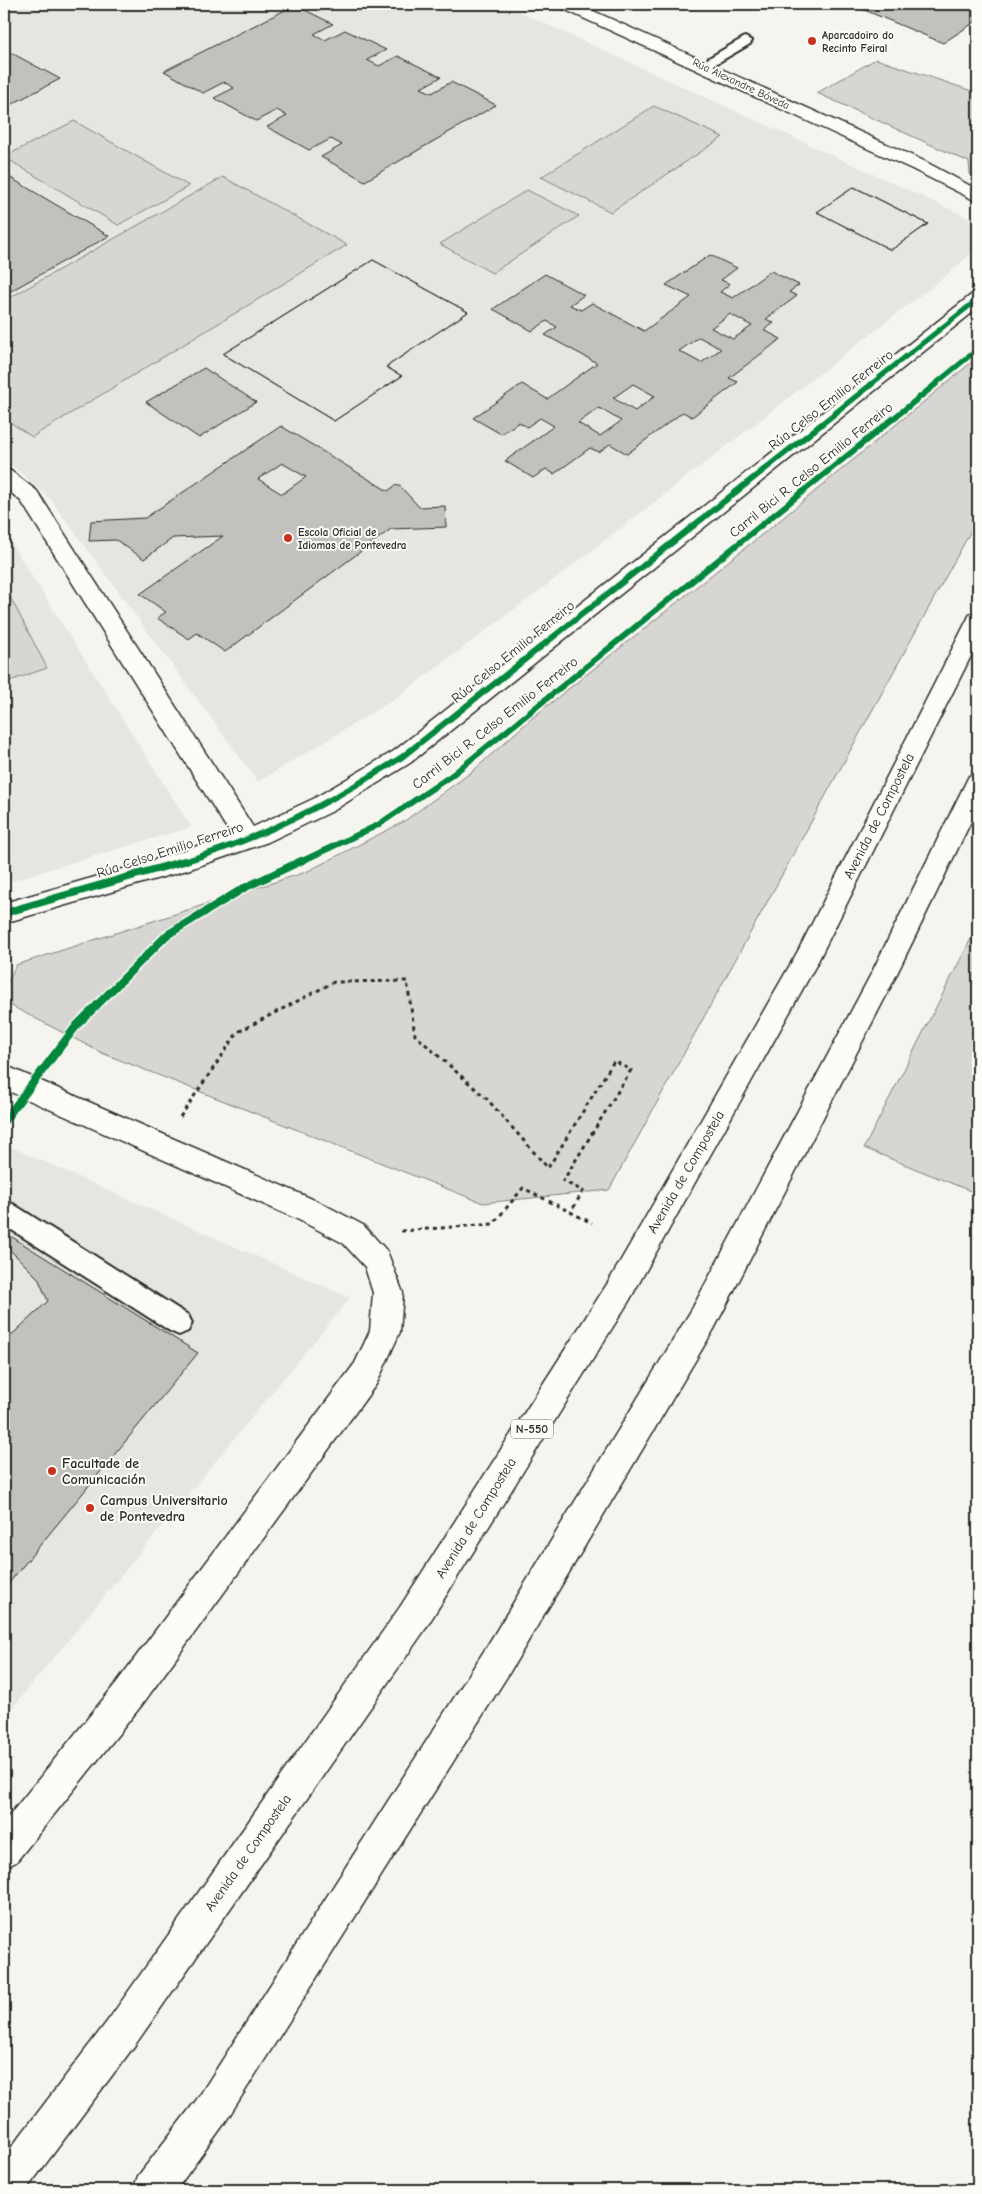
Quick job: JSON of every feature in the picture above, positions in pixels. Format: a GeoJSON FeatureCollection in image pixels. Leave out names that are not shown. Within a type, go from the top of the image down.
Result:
{"type":"FeatureCollection","features":[{"type":"Feature","properties":{"kind":"main road","name":"Rúa Alexandre Bóveda"},"geometry":{"type":"LineString","coordinates":[[565,4],[918,165],[978,197]]}},
{"type":"Feature","properties":{"kind":"main road","name":"Rúa Alexandre Bóveda"},"geometry":{"type":"LineString","coordinates":[[918,165],[978,187]]}},
{"type":"Feature","properties":{"kind":"main road","name":"Rúa Celso Emilio Ferreiro"},"geometry":{"type":"LineString","coordinates":[[4,913],[170,865],[246,839],[294,819],[352,789],[402,756],[978,300]]}},
{"type":"Feature","properties":{"kind":"main road"},"geometry":{"type":"LineString","coordinates":[[4,476],[29,496],[246,839]]}},
{"type":"Feature","properties":{"kind":"main road","name":"Avenida de Compostela"},"geometry":{"type":"LineString","coordinates":[[4,2188],[122,2032],[412,1620],[614,1300],[807,958],[978,620]]}},
{"type":"Feature","properties":{"kind":"main road"},"geometry":{"type":"LineString","coordinates":[[152,2190],[210,2111],[490,1672],[703,1319],[880,982],[978,782]]}},
{"type":"Feature","properties":{"kind":"main road"},"geometry":{"type":"LineString","coordinates":[[4,1077],[309,1211],[353,1234],[378,1260],[388,1293],[385,1332],[366,1373],[129,1694],[4,1850]]}},
{"type":"Feature","properties":{"kind":"lane"},"geometry":{"type":"LineString","coordinates":[[702,66],[744,41]]}},
{"type":"Feature","properties":{"kind":"lane"},"geometry":{"type":"LineString","coordinates":[[4,1212],[179,1323]]}},
{"type":"Feature","properties":{"kind":"path"},"geometry":{"type":"LineString","coordinates":[[160,1146],[238,1032],[334,982],[407,981],[415,1035],[487,1099],[548,1168],[614,1061],[631,1070],[563,1181],[583,1191],[571,1212]]}},
{"type":"Feature","properties":{"kind":"path"},"geometry":{"type":"LineString","coordinates":[[353,1234],[493,1224],[523,1188],[592,1223]]}},
{"type":"Feature","properties":{"kind":"shaded area"},"geometry":{"type":"Polygon","coordinates":[[[4,4],[502,4],[967,217],[978,225],[978,247],[948,274],[559,576],[393,700],[258,782],[51,500],[4,458],[4,4]]]}},
{"type":"Feature","properties":{"kind":"shaded area"},"geometry":{"type":"Polygon","coordinates":[[[876,59],[978,93],[978,180],[970,174],[969,162],[817,93],[876,59]]]}},
{"type":"Feature","properties":{"kind":"shaded area"},"geometry":{"type":"Polygon","coordinates":[[[654,106],[723,137],[611,212],[541,177],[654,106]]]}},
{"type":"Feature","properties":{"kind":"shaded area"},"geometry":{"type":"Polygon","coordinates":[[[74,121],[189,186],[118,225],[4,157],[74,121]]]}},
{"type":"Feature","properties":{"kind":"shaded area"},"geometry":{"type":"Polygon","coordinates":[[[223,177],[347,245],[32,437],[4,418],[4,301],[223,177]]]}},
{"type":"Feature","properties":{"kind":"shaded area"},"geometry":{"type":"Polygon","coordinates":[[[527,190],[579,216],[492,273],[440,244],[527,190]]]}},
{"type":"Feature","properties":{"kind":"shaded area"},"geometry":{"type":"Polygon","coordinates":[[[978,357],[978,518],[609,1190],[483,1203],[102,1053],[4,1002],[4,990],[16,965],[306,872],[403,822],[473,771],[532,718],[779,521],[978,357]]]}},
{"type":"Feature","properties":{"kind":"shaded area"},"geometry":{"type":"Polygon","coordinates":[[[4,532],[191,827],[4,883],[4,532]]]}},
{"type":"Feature","properties":{"kind":"shaded area"},"geometry":{"type":"Polygon","coordinates":[[[4,585],[47,668],[4,683],[4,585]]]}},
{"type":"Feature","properties":{"kind":"shaded area"},"geometry":{"type":"Polygon","coordinates":[[[978,925],[978,1194],[864,1148],[978,925]]]}},
{"type":"Feature","properties":{"kind":"shaded area","name":"Campus Universitario de Pontevedra"},"geometry":{"type":"Polygon","coordinates":[[[4,1144],[350,1298],[4,1718],[4,1144]]]}},
{"type":"Feature","properties":{"kind":"building"},"geometry":{"type":"Polygon","coordinates":[[[850,4],[978,4],[978,20],[943,43],[850,4]]]}},
{"type":"Feature","properties":{"kind":"building"},"geometry":{"type":"Polygon","coordinates":[[[295,5],[333,24],[314,34],[325,40],[345,30],[386,50],[367,60],[379,66],[398,56],[441,77],[421,88],[432,93],[451,82],[496,105],[365,181],[321,157],[342,145],[331,139],[309,150],[267,127],[287,116],[277,110],[256,121],[214,98],[234,88],[224,82],[203,93],[164,71],[295,5]]]}},
{"type":"Feature","properties":{"kind":"building"},"geometry":{"type":"Polygon","coordinates":[[[4,49],[60,79],[4,108],[4,49]]]}},
{"type":"Feature","properties":{"kind":"building"},"geometry":{"type":"Polygon","coordinates":[[[4,174],[109,236],[7,293],[4,290],[4,174]]]}},
{"type":"Feature","properties":{"kind":"building"},"geometry":{"type":"Polygon","coordinates":[[[854,187],[928,224],[891,250],[817,212],[854,187]]]}},
{"type":"Feature","properties":{"kind":"building"},"geometry":{"type":"Polygon","coordinates":[[[854,187],[928,224],[891,250],[817,212],[854,187]]]}},
{"type":"Feature","properties":{"kind":"building"},"geometry":{"type":"Polygon","coordinates":[[[710,255],[737,268],[721,280],[730,284],[720,292],[733,298],[771,271],[799,285],[789,292],[797,296],[766,319],[774,323],[764,330],[781,339],[729,378],[738,382],[692,417],[683,412],[627,454],[610,444],[599,452],[590,448],[554,474],[546,469],[533,478],[505,461],[554,426],[540,418],[527,427],[519,422],[501,434],[473,418],[522,384],[547,399],[597,363],[545,335],[557,327],[547,321],[532,331],[493,309],[545,274],[584,295],[570,305],[581,310],[592,303],[644,331],[691,297],[666,285],[710,255]],[[730,314],[711,328],[733,339],[752,326],[730,314]],[[699,337],[679,351],[701,363],[721,349],[699,337]],[[633,384],[613,398],[635,411],[655,396],[633,384]],[[599,408],[578,423],[600,436],[621,421],[599,408]]]}},
{"type":"Feature","properties":{"kind":"building"},"geometry":{"type":"Polygon","coordinates":[[[373,260],[468,312],[386,367],[402,376],[334,421],[223,354],[373,260]]]}},
{"type":"Feature","properties":{"kind":"building"},"geometry":{"type":"Polygon","coordinates":[[[373,260],[468,312],[386,367],[402,376],[334,421],[223,354],[373,260]]]}},
{"type":"Feature","properties":{"kind":"building"},"geometry":{"type":"Polygon","coordinates":[[[204,368],[256,402],[199,438],[146,402],[204,368]]]}},
{"type":"Feature","properties":{"kind":"building"},"geometry":{"type":"Polygon","coordinates":[[[281,426],[388,491],[396,485],[401,487],[419,507],[445,506],[446,527],[391,529],[225,652],[197,633],[189,639],[157,618],[166,612],[140,594],[223,536],[173,538],[144,559],[116,540],[89,541],[91,521],[145,518],[281,426]],[[282,463],[258,479],[282,494],[306,477],[282,463]]]}},
{"type":"Feature","properties":{"kind":"building","name":"Facultade de Comunicación"},"geometry":{"type":"Polygon","coordinates":[[[4,1232],[198,1353],[4,1589],[4,1232]]]}},
{"type":"Feature","properties":{"kind":"building"},"geometry":{"type":"Polygon","coordinates":[[[4,1244],[38,1278],[48,1301],[4,1342],[4,1244]]]}},
{"type":"Feature","properties":{"kind":"cycle path"},"geometry":{"type":"LineString","coordinates":[[4,913],[187,860],[259,835],[308,813],[376,774],[402,757],[978,299]]}},
{"type":"Feature","properties":{"kind":"cycle path","name":"Carril Bici R. Celso Emilio Ferreiro"},"geometry":{"type":"LineString","coordinates":[[4,1121],[77,1025],[167,935],[244,888],[378,825],[452,775],[772,518],[978,349]]}},
{"type":"Feature","properties":{"kind":"place","name":"Aparcadoiro do Recinto Feiral"},"geometry":{"type":"Point","coordinates":[812,41]}},
{"type":"Feature","properties":{"kind":"place","name":"Escola Oficial de Idiomas de Pontevedra"},"geometry":{"type":"Point","coordinates":[288,538]}},
{"type":"Feature","properties":{"kind":"place","name":"Facultade de Comunicación"},"geometry":{"type":"Point","coordinates":[52,1471]}},
{"type":"Feature","properties":{"kind":"place","name":"Campus Universitario de Pontevedra"},"geometry":{"type":"Point","coordinates":[90,1508]}}]}
